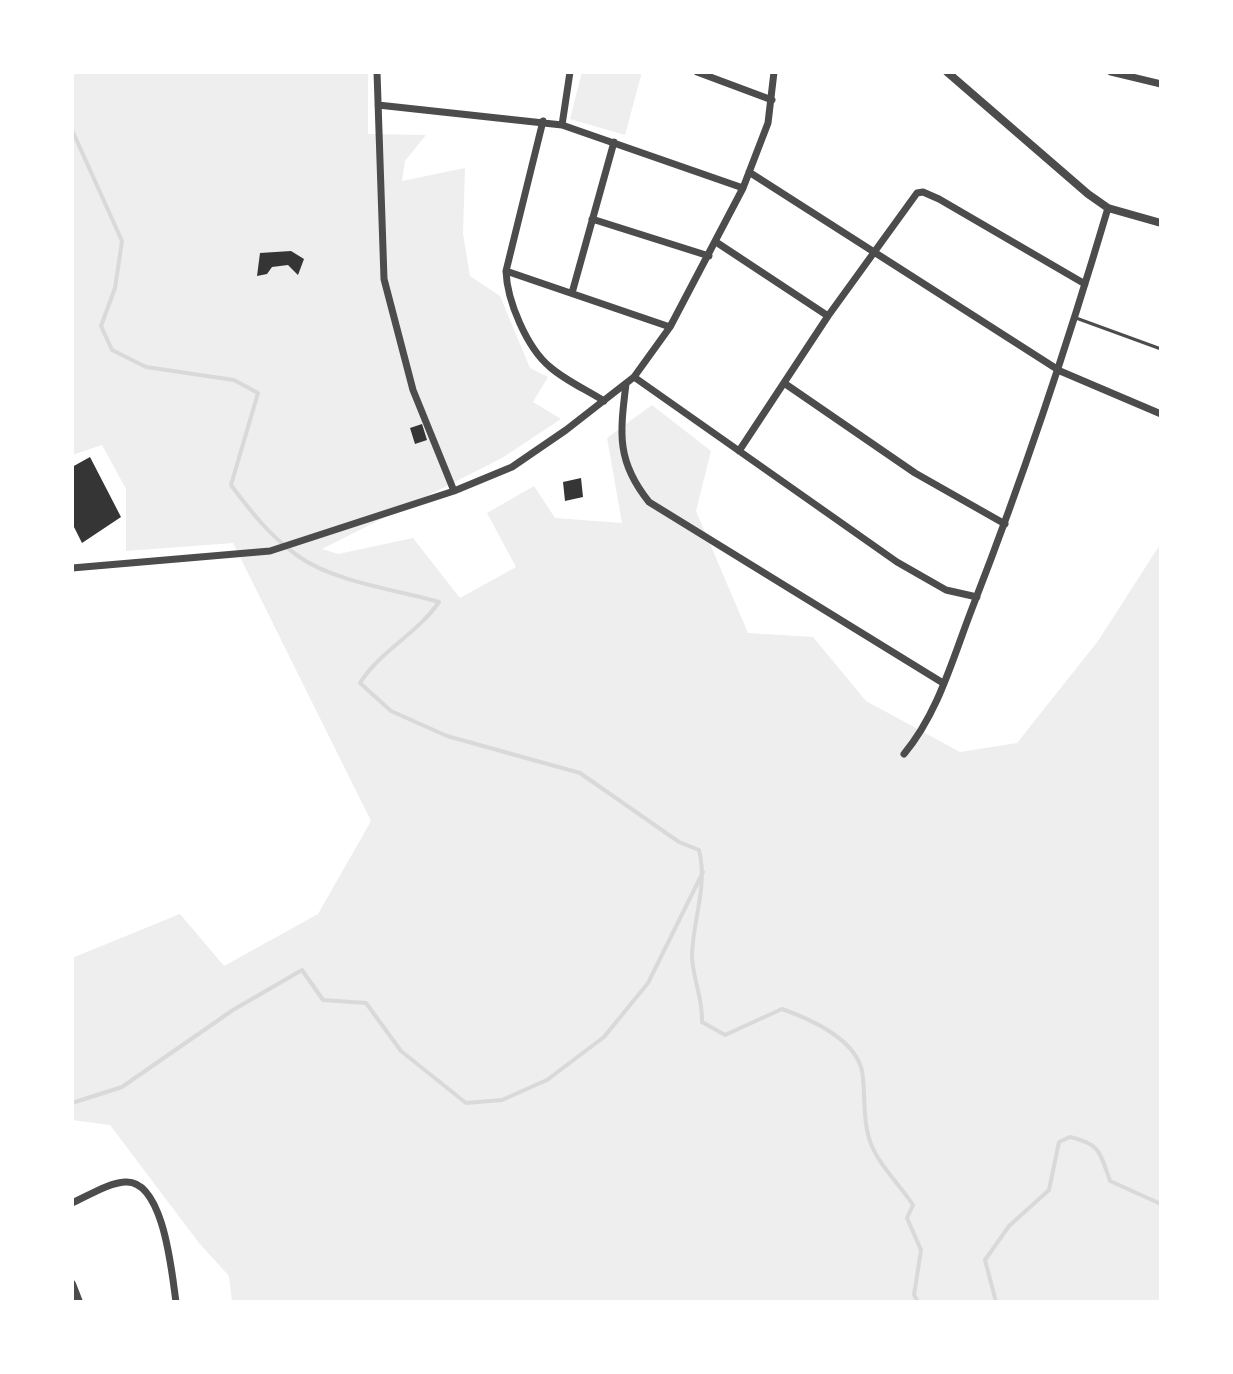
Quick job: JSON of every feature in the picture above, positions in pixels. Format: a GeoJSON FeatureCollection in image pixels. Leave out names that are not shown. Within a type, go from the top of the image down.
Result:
{"type":"FeatureCollection","features":[{"type":"Feature","properties":{"kind":"street"},"geometry":{"type":"LineString","coordinates":[[377,72],[384,279],[413,390],[454,491]]}},
{"type":"Feature","properties":{"kind":"street"},"geometry":{"type":"LineString","coordinates":[[562,125],[570,72]]}},
{"type":"Feature","properties":{"kind":"street"},"geometry":{"type":"LineString","coordinates":[[697,72],[772,100]]}},
{"type":"Feature","properties":{"kind":"street"},"geometry":{"type":"LineString","coordinates":[[72,568],[270,551],[454,491],[512,467],[634,377],[670,327],[743,188],[768,123],[774,72]]}},
{"type":"Feature","properties":{"kind":"street"},"geometry":{"type":"LineString","coordinates":[[948,72],[1108,208],[1161,223]]}},
{"type":"Feature","properties":{"kind":"street"},"geometry":{"type":"LineString","coordinates":[[1111,72],[1161,84]]}},
{"type":"Feature","properties":{"kind":"street"},"geometry":{"type":"LineString","coordinates":[[1149,82],[1151,72]]}},
{"type":"Feature","properties":{"kind":"street"},"geometry":{"type":"LineString","coordinates":[[378,105],[562,125],[743,188]]}},
{"type":"Feature","properties":{"kind":"street"},"geometry":{"type":"LineString","coordinates":[[543,121],[506,271],[509,293],[540,356],[551,368],[604,401]]}},
{"type":"Feature","properties":{"kind":"street"},"geometry":{"type":"LineString","coordinates":[[572,293],[614,142]]}},
{"type":"Feature","properties":{"kind":"street"},"geometry":{"type":"LineString","coordinates":[[749,172],[1060,371],[1161,414]]}},
{"type":"Feature","properties":{"kind":"street"},"geometry":{"type":"LineString","coordinates":[[739,451],[911,198],[923,192],[1085,284]]}},
{"type":"Feature","properties":{"kind":"street"},"geometry":{"type":"LineString","coordinates":[[904,754],[931,718],[1005,524],[1060,371],[1108,208]]}},
{"type":"Feature","properties":{"kind":"street"},"geometry":{"type":"LineString","coordinates":[[592,219],[709,256]]}},
{"type":"Feature","properties":{"kind":"street"},"geometry":{"type":"LineString","coordinates":[[716,242],[828,316]]}},
{"type":"Feature","properties":{"kind":"street"},"geometry":{"type":"LineString","coordinates":[[506,271],[670,327]]}},
{"type":"Feature","properties":{"kind":"street"},"geometry":{"type":"LineString","coordinates":[[634,377],[906,568],[946,590],[977,597]]}},
{"type":"Feature","properties":{"kind":"street"},"geometry":{"type":"LineString","coordinates":[[784,383],[915,473],[1005,524]]}},
{"type":"Feature","properties":{"kind":"street"},"geometry":{"type":"LineString","coordinates":[[626,384],[619,436],[628,469],[649,502],[943,683]]}},
{"type":"Feature","properties":{"kind":"street"},"geometry":{"type":"LineString","coordinates":[[72,1203],[123,1182],[135,1183],[145,1191],[162,1220],[176,1302]]}},
{"type":"Feature","properties":{"kind":"street"},"geometry":{"type":"LineString","coordinates":[[72,1284],[79,1302]]}},
{"type":"Feature","properties":{"kind":"lane"},"geometry":{"type":"LineString","coordinates":[[1076,318],[1161,349]]}},
{"type":"Feature","properties":{"kind":"shaded area"},"geometry":{"type":"Polygon","coordinates":[[[72,72],[368,72],[368,134],[426,135],[405,161],[402,181],[465,168],[463,234],[470,276],[500,296],[530,368],[548,377],[533,402],[561,419],[502,458],[322,549],[338,554],[413,538],[460,598],[516,567],[487,513],[534,486],[555,518],[622,523],[607,438],[652,405],[711,451],[696,511],[748,633],[813,637],[866,701],[960,752],[1017,743],[1098,641],[1161,543],[1161,1302],[232,1302],[229,1276],[199,1243],[110,1125],[72,1120],[72,958],[180,914],[224,966],[318,914],[371,821],[233,543],[126,551],[126,489],[102,445],[72,455],[72,72]]]}},
{"type":"Feature","properties":{"kind":"shaded area"},"geometry":{"type":"Polygon","coordinates":[[[582,72],[642,72],[625,135],[570,119],[582,72]]]}},
{"type":"Feature","properties":{"kind":"building"},"geometry":{"type":"Polygon","coordinates":[[[291,251],[304,259],[298,275],[288,265],[272,267],[267,274],[257,276],[260,253],[291,251]]]}},
{"type":"Feature","properties":{"kind":"building"},"geometry":{"type":"Polygon","coordinates":[[[422,424],[427,440],[415,444],[410,428],[422,424]]]}},
{"type":"Feature","properties":{"kind":"building"},"geometry":{"type":"Polygon","coordinates":[[[90,457],[121,517],[82,543],[72,523],[72,467],[90,457]]]}},
{"type":"Feature","properties":{"kind":"building"},"geometry":{"type":"Polygon","coordinates":[[[581,478],[583,497],[565,501],[563,482],[581,478]]]}},
{"type":"Feature","properties":{"kind":"waterway"},"geometry":{"type":"LineString","coordinates":[[72,130],[122,241],[115,288],[101,326],[112,350],[146,367],[234,380],[258,393],[231,485],[254,514],[279,541],[313,565],[347,579],[439,602],[420,624],[378,661],[360,683],[391,711],[447,736],[580,773],[679,842],[699,850],[702,877],[692,955],[702,1022],[725,1035],[782,1009],[830,1032],[850,1049],[862,1071],[866,1121],[872,1147],[913,1205],[907,1218],[921,1250],[914,1295],[918,1302]]}},
{"type":"Feature","properties":{"kind":"waterway"},"geometry":{"type":"LineString","coordinates":[[72,1103],[122,1087],[233,1010],[302,970],[323,1000],[366,1003],[401,1051],[466,1103],[502,1100],[547,1080],[604,1037],[648,983],[703,872]]}},
{"type":"Feature","properties":{"kind":"waterway"},"geometry":{"type":"LineString","coordinates":[[996,1302],[985,1260],[1009,1226],[1049,1190],[1059,1142],[1070,1137],[1088,1143],[1098,1151],[1110,1181],[1161,1204]]}}]}
